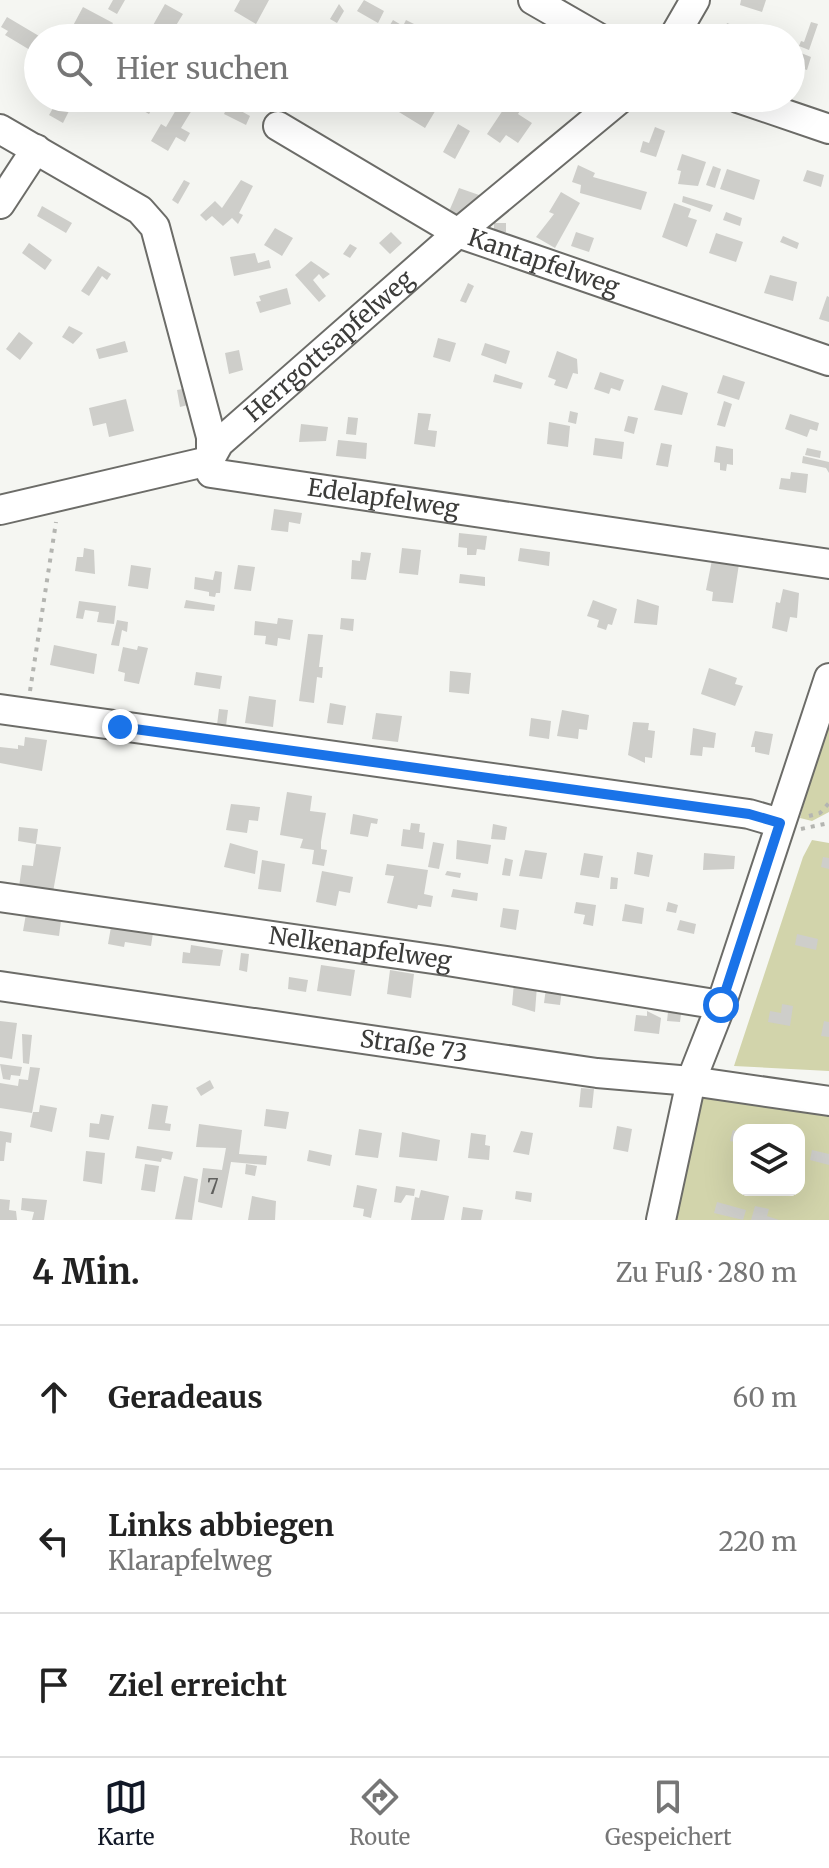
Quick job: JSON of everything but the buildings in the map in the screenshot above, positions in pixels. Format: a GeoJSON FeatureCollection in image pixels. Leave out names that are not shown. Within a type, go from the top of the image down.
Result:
{"type":"FeatureCollection","features":[{"type":"Feature","properties":{"kind":"street"},"geometry":{"type":"LineString","coordinates":[[533,0],[575,24]]}},
{"type":"Feature","properties":{"kind":"street"},"geometry":{"type":"LineString","coordinates":[[681,24],[695,0]]}},
{"type":"Feature","properties":{"kind":"street","name":"Herrgottsapfelweg"},"geometry":{"type":"LineString","coordinates":[[209,461],[219,443],[458,233],[604,112]]}},
{"type":"Feature","properties":{"kind":"street"},"geometry":{"type":"LineString","coordinates":[[779,112],[829,129]]}},
{"type":"Feature","properties":{"kind":"street","name":"Kantapfelweg"},"geometry":{"type":"LineString","coordinates":[[278,126],[458,233],[829,361]]}},
{"type":"Feature","properties":{"kind":"street"},"geometry":{"type":"LineString","coordinates":[[0,129],[140,210],[155,227],[211,437],[209,461],[0,510]]}},
{"type":"Feature","properties":{"kind":"street"},"geometry":{"type":"LineString","coordinates":[[0,204],[36,149]]}},
{"type":"Feature","properties":{"kind":"street","name":"Edelapfelweg"},"geometry":{"type":"LineString","coordinates":[[209,461],[211,473],[829,564]]}},
{"type":"Feature","properties":{"kind":"street"},"geometry":{"type":"LineString","coordinates":[[661,1220],[691,1081],[721,1005],[829,678]]}},
{"type":"Feature","properties":{"kind":"street"},"geometry":{"type":"LineString","coordinates":[[13,712],[749,814],[780,823]]}},
{"type":"Feature","properties":{"kind":"street","name":"Nelkenapfelweg"},"geometry":{"type":"LineString","coordinates":[[0,897],[463,963],[721,1005]]}},
{"type":"Feature","properties":{"kind":"street","name":"Straße 73"},"geometry":{"type":"LineString","coordinates":[[0,986],[597,1073],[691,1081],[829,1101]]}},
{"type":"Feature","properties":{"kind":"path"},"geometry":{"type":"LineString","coordinates":[[13,712],[60,496]]}},
{"type":"Feature","properties":{"kind":"green space"},"geometry":{"type":"Polygon","coordinates":[[[829,709],[829,812],[812,821],[800,818],[829,709]]]}},
{"type":"Feature","properties":{"kind":"green space"},"geometry":{"type":"Polygon","coordinates":[[[812,840],[829,843],[829,1071],[734,1066],[803,857],[812,840]]]}},
{"type":"Feature","properties":{"kind":"green space"},"geometry":{"type":"Polygon","coordinates":[[[700,1086],[829,1109],[829,1220],[672,1220],[700,1086]]]}},
{"type":"Feature","properties":{"kind":"route"},"geometry":{"type":"LineString","coordinates":[[120,727],[749,814],[780,823],[721,1005]]}}]}
